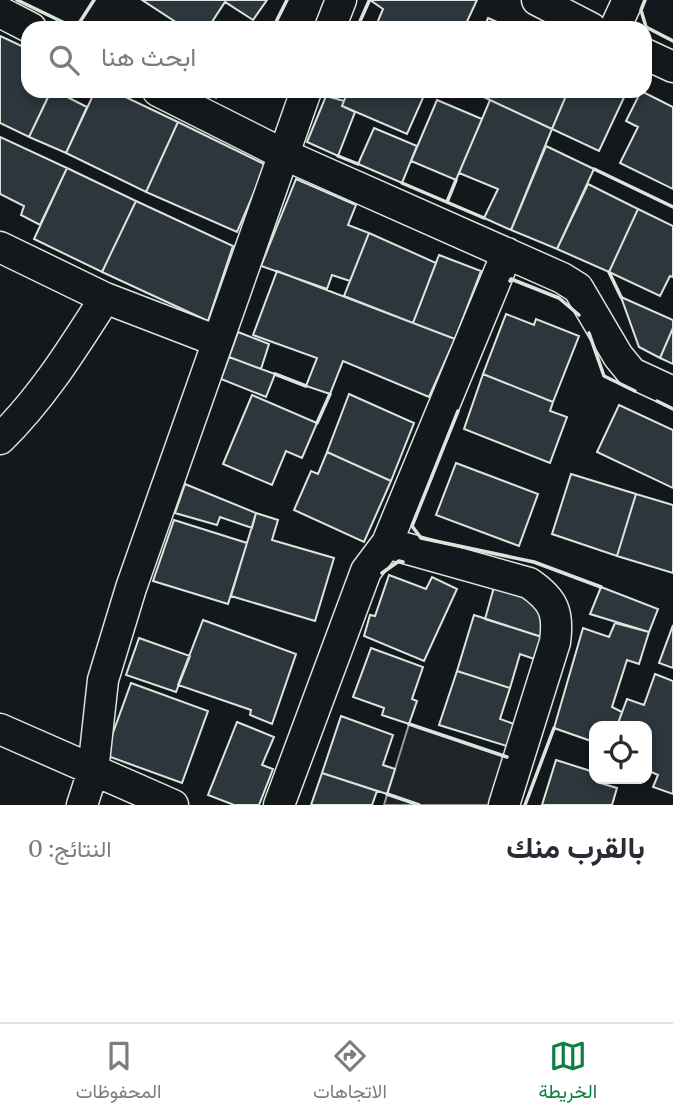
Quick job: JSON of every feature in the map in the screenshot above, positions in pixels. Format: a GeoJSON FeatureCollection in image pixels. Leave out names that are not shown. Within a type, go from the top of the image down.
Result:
{"type":"FeatureCollection","features":[{"type":"Feature","properties":{"kind":"street"},"geometry":{"type":"LineString","coordinates":[[333,21],[341,0]]}},
{"type":"Feature","properties":{"kind":"street"},"geometry":{"type":"LineString","coordinates":[[537,0],[578,21]]}},
{"type":"Feature","properties":{"kind":"street"},"geometry":{"type":"LineString","coordinates":[[618,21],[628,0]]}},
{"type":"Feature","properties":{"kind":"street"},"geometry":{"type":"LineString","coordinates":[[0,12],[21,23]]}},
{"type":"Feature","properties":{"kind":"street"},"geometry":{"type":"LineString","coordinates":[[652,57],[673,67]]}},
{"type":"Feature","properties":{"kind":"street"},"geometry":{"type":"LineString","coordinates":[[172,98],[283,153],[562,278],[578,288],[618,356],[632,373],[673,392]]}},
{"type":"Feature","properties":{"kind":"street"},"geometry":{"type":"LineString","coordinates":[[82,805],[93,771],[103,680],[131,588],[303,98]]}},
{"type":"Feature","properties":{"kind":"street"},"geometry":{"type":"LineString","coordinates":[[0,247],[105,298],[217,341]]}},
{"type":"Feature","properties":{"kind":"street"},"geometry":{"type":"LineString","coordinates":[[279,805],[366,571],[387,543],[507,253]]}},
{"type":"Feature","properties":{"kind":"street"},"geometry":{"type":"LineString","coordinates":[[0,439],[40,397],[105,298]]}},
{"type":"Feature","properties":{"kind":"street"},"geometry":{"type":"LineString","coordinates":[[387,543],[529,583],[552,603],[558,621],[555,642],[504,805]]}},
{"type":"Feature","properties":{"kind":"street"},"geometry":{"type":"LineString","coordinates":[[0,729],[173,805]]}},
{"type":"Feature","properties":{"kind":"shaded area"},"geometry":{"type":"Polygon","coordinates":[[[409,724],[507,757],[492,805],[384,805],[409,724]]]}},
{"type":"Feature","properties":{"kind":"building"},"geometry":{"type":"Polygon","coordinates":[[[142,0],[267,0],[253,20],[225,2],[213,21],[174,21],[142,0]]]}},
{"type":"Feature","properties":{"kind":"building"},"geometry":{"type":"Polygon","coordinates":[[[370,0],[477,0],[467,21],[378,21],[383,9],[370,0]]]}},
{"type":"Feature","properties":{"kind":"building"},"geometry":{"type":"Polygon","coordinates":[[[0,36],[21,46],[21,98],[48,98],[29,137],[0,123],[0,36]]]}},
{"type":"Feature","properties":{"kind":"building"},"geometry":{"type":"Polygon","coordinates":[[[652,96],[673,107],[673,189],[620,163],[638,127],[626,121],[638,98],[652,96]]]}},
{"type":"Feature","properties":{"kind":"building"},"geometry":{"type":"Polygon","coordinates":[[[48,98],[69,98],[87,107],[66,153],[29,137],[48,98]]]}},
{"type":"Feature","properties":{"kind":"building"},"geometry":{"type":"Polygon","coordinates":[[[92,98],[128,98],[178,122],[146,192],[66,153],[92,98]]]}},
{"type":"Feature","properties":{"kind":"building"},"geometry":{"type":"Polygon","coordinates":[[[325,98],[344,101],[342,106],[355,112],[338,156],[307,142],[325,98]]]}},
{"type":"Feature","properties":{"kind":"building"},"geometry":{"type":"Polygon","coordinates":[[[345,98],[423,98],[407,134],[342,106],[345,98]]]}},
{"type":"Feature","properties":{"kind":"building"},"geometry":{"type":"Polygon","coordinates":[[[486,98],[565,98],[552,129],[486,98]]]}},
{"type":"Feature","properties":{"kind":"building"},"geometry":{"type":"Polygon","coordinates":[[[565,98],[624,98],[599,151],[552,129],[565,98]]]}},
{"type":"Feature","properties":{"kind":"building"},"geometry":{"type":"Polygon","coordinates":[[[437,100],[482,119],[456,180],[411,161],[437,100]]]}},
{"type":"Feature","properties":{"kind":"building"},"geometry":{"type":"Polygon","coordinates":[[[490,100],[552,129],[511,230],[484,218],[498,189],[459,173],[490,100]]]}},
{"type":"Feature","properties":{"kind":"building"},"geometry":{"type":"Polygon","coordinates":[[[178,122],[266,165],[237,232],[146,192],[178,122]]]}},
{"type":"Feature","properties":{"kind":"building"},"geometry":{"type":"Polygon","coordinates":[[[374,128],[417,146],[402,183],[358,164],[374,128]]]}},
{"type":"Feature","properties":{"kind":"building"},"geometry":{"type":"Polygon","coordinates":[[[0,137],[67,168],[40,225],[21,215],[24,206],[0,194],[0,137]]]}},
{"type":"Feature","properties":{"kind":"building"},"geometry":{"type":"Polygon","coordinates":[[[546,146],[594,169],[557,249],[511,230],[546,146]]]}},
{"type":"Feature","properties":{"kind":"building"},"geometry":{"type":"Polygon","coordinates":[[[67,168],[136,201],[102,272],[34,239],[67,168]]]}},
{"type":"Feature","properties":{"kind":"building"},"geometry":{"type":"Polygon","coordinates":[[[296,179],[356,205],[348,225],[369,233],[350,281],[332,275],[327,289],[261,266],[296,179]]]}},
{"type":"Feature","properties":{"kind":"building"},"geometry":{"type":"Polygon","coordinates":[[[588,184],[638,209],[609,272],[557,249],[588,184]]]}},
{"type":"Feature","properties":{"kind":"building"},"geometry":{"type":"Polygon","coordinates":[[[136,201],[233,246],[208,321],[102,272],[136,201]]]}},
{"type":"Feature","properties":{"kind":"building"},"geometry":{"type":"Polygon","coordinates":[[[638,209],[673,226],[673,277],[670,276],[660,296],[609,272],[638,209]]]}},
{"type":"Feature","properties":{"kind":"building"},"geometry":{"type":"Polygon","coordinates":[[[369,233],[436,263],[413,323],[344,296],[369,233]]]}},
{"type":"Feature","properties":{"kind":"building"},"geometry":{"type":"Polygon","coordinates":[[[439,255],[481,271],[455,339],[413,323],[439,255]]]}},
{"type":"Feature","properties":{"kind":"building"},"geometry":{"type":"Polygon","coordinates":[[[277,271],[455,339],[429,397],[343,361],[330,394],[306,386],[317,358],[253,335],[277,271]]]}},
{"type":"Feature","properties":{"kind":"building"},"geometry":{"type":"Polygon","coordinates":[[[621,297],[673,320],[673,328],[660,358],[639,347],[621,297]]]}},
{"type":"Feature","properties":{"kind":"building"},"geometry":{"type":"Polygon","coordinates":[[[506,314],[534,325],[536,319],[579,336],[553,402],[483,374],[506,314]]]}},
{"type":"Feature","properties":{"kind":"building"},"geometry":{"type":"Polygon","coordinates":[[[673,328],[673,364],[660,358],[673,328]]]}},
{"type":"Feature","properties":{"kind":"building"},"geometry":{"type":"Polygon","coordinates":[[[238,332],[269,344],[261,369],[229,357],[238,332]]]}},
{"type":"Feature","properties":{"kind":"building"},"geometry":{"type":"Polygon","coordinates":[[[229,357],[275,374],[266,397],[221,379],[229,357]]]}},
{"type":"Feature","properties":{"kind":"building"},"geometry":{"type":"Polygon","coordinates":[[[483,374],[553,402],[550,411],[567,417],[550,463],[464,429],[483,374]]]}},
{"type":"Feature","properties":{"kind":"building"},"geometry":{"type":"Polygon","coordinates":[[[349,394],[414,423],[391,481],[327,452],[349,394]]]}},
{"type":"Feature","properties":{"kind":"building"},"geometry":{"type":"Polygon","coordinates":[[[252,395],[317,423],[302,458],[286,451],[272,485],[223,464],[252,395]]]}},
{"type":"Feature","properties":{"kind":"building"},"geometry":{"type":"Polygon","coordinates":[[[619,405],[673,430],[673,488],[597,452],[619,405]]]}},
{"type":"Feature","properties":{"kind":"building"},"geometry":{"type":"Polygon","coordinates":[[[327,452],[391,481],[364,542],[294,510],[311,471],[318,474],[327,452]]]}},
{"type":"Feature","properties":{"kind":"building"},"geometry":{"type":"Polygon","coordinates":[[[456,463],[538,494],[519,546],[436,515],[456,463]]]}},
{"type":"Feature","properties":{"kind":"building"},"geometry":{"type":"Polygon","coordinates":[[[571,474],[636,494],[617,556],[552,534],[571,474]]]}},
{"type":"Feature","properties":{"kind":"building"},"geometry":{"type":"Polygon","coordinates":[[[185,484],[256,513],[252,528],[220,517],[217,525],[175,513],[185,484]]]}},
{"type":"Feature","properties":{"kind":"building"},"geometry":{"type":"Polygon","coordinates":[[[636,494],[673,505],[673,573],[617,556],[636,494]]]}},
{"type":"Feature","properties":{"kind":"building"},"geometry":{"type":"Polygon","coordinates":[[[256,513],[278,520],[272,540],[334,558],[315,621],[231,596],[256,513]]]}},
{"type":"Feature","properties":{"kind":"building"},"geometry":{"type":"Polygon","coordinates":[[[174,520],[247,543],[228,604],[153,581],[174,520]]]}},
{"type":"Feature","properties":{"kind":"building"},"geometry":{"type":"Polygon","coordinates":[[[389,575],[426,589],[432,577],[457,589],[424,661],[364,636],[370,615],[375,616],[389,575]]]}},
{"type":"Feature","properties":{"kind":"building"},"geometry":{"type":"Polygon","coordinates":[[[494,587],[544,602],[545,638],[485,619],[494,587]]]}},
{"type":"Feature","properties":{"kind":"building"},"geometry":{"type":"Polygon","coordinates":[[[601,587],[658,609],[649,632],[590,614],[601,587]]]}},
{"type":"Feature","properties":{"kind":"building"},"geometry":{"type":"Polygon","coordinates":[[[474,615],[545,638],[537,660],[520,654],[510,688],[457,671],[474,615]]]}},
{"type":"Feature","properties":{"kind":"building"},"geometry":{"type":"Polygon","coordinates":[[[203,620],[296,654],[272,724],[250,715],[251,710],[178,685],[203,620]]]}},
{"type":"Feature","properties":{"kind":"building"},"geometry":{"type":"Polygon","coordinates":[[[615,623],[649,632],[639,664],[627,660],[612,707],[622,712],[619,721],[589,721],[589,740],[554,728],[583,628],[609,637],[615,623]]]}},
{"type":"Feature","properties":{"kind":"building"},"geometry":{"type":"Polygon","coordinates":[[[673,625],[673,668],[659,663],[673,625]]]}},
{"type":"Feature","properties":{"kind":"building"},"geometry":{"type":"Polygon","coordinates":[[[139,638],[190,656],[176,692],[126,675],[139,638]]]}},
{"type":"Feature","properties":{"kind":"building"},"geometry":{"type":"Polygon","coordinates":[[[371,648],[423,667],[412,699],[417,701],[409,724],[382,715],[384,708],[353,697],[371,648]]]}},
{"type":"Feature","properties":{"kind":"building"},"geometry":{"type":"Polygon","coordinates":[[[457,671],[510,688],[500,719],[517,725],[510,747],[439,725],[457,671]]]}},
{"type":"Feature","properties":{"kind":"building"},"geometry":{"type":"Polygon","coordinates":[[[655,674],[673,681],[673,794],[653,787],[658,775],[652,772],[652,721],[619,721],[627,699],[644,705],[655,674]]]}},
{"type":"Feature","properties":{"kind":"building"},"geometry":{"type":"Polygon","coordinates":[[[131,683],[208,711],[182,783],[105,755],[131,683]]]}},
{"type":"Feature","properties":{"kind":"building"},"geometry":{"type":"Polygon","coordinates":[[[341,716],[393,735],[383,765],[395,769],[387,794],[322,773],[341,716]]]}},
{"type":"Feature","properties":{"kind":"building"},"geometry":{"type":"Polygon","coordinates":[[[237,722],[274,737],[262,765],[273,769],[259,805],[234,805],[208,795],[237,722]]]}},
{"type":"Feature","properties":{"kind":"building"},"geometry":{"type":"Polygon","coordinates":[[[556,760],[589,770],[589,784],[617,788],[612,805],[542,805],[556,760]]]}},
{"type":"Feature","properties":{"kind":"building"},"geometry":{"type":"Polygon","coordinates":[[[322,773],[377,791],[372,805],[311,805],[322,773]]]}},
{"type":"Feature","properties":{"kind":"wall"},"geometry":{"type":"LineString","coordinates":[[17,0],[60,21]]}},
{"type":"Feature","properties":{"kind":"wall"},"geometry":{"type":"LineString","coordinates":[[80,21],[94,0]]}},
{"type":"Feature","properties":{"kind":"wall"},"geometry":{"type":"LineString","coordinates":[[276,21],[287,0]]}},
{"type":"Feature","properties":{"kind":"wall"},"geometry":{"type":"LineString","coordinates":[[644,21],[641,10],[645,0]]}},
{"type":"Feature","properties":{"kind":"wall"},"geometry":{"type":"LineString","coordinates":[[360,21],[369,1]]}},
{"type":"Feature","properties":{"kind":"wall"},"geometry":{"type":"LineString","coordinates":[[652,30],[673,41]]}},
{"type":"Feature","properties":{"kind":"wall"},"geometry":{"type":"LineString","coordinates":[[338,156],[358,164]]}},
{"type":"Feature","properties":{"kind":"wall"},"geometry":{"type":"LineString","coordinates":[[594,169],[673,207]]}},
{"type":"Feature","properties":{"kind":"wall"},"geometry":{"type":"LineString","coordinates":[[447,202],[456,180]]}},
{"type":"Feature","properties":{"kind":"wall"},"geometry":{"type":"LineString","coordinates":[[402,183],[484,218]]}},
{"type":"Feature","properties":{"kind":"wall"},"geometry":{"type":"LineString","coordinates":[[609,272],[621,297]]}},
{"type":"Feature","properties":{"kind":"wall"},"geometry":{"type":"LineString","coordinates":[[510,281],[511,279],[559,298],[579,315]]}},
{"type":"Feature","properties":{"kind":"wall"},"geometry":{"type":"LineString","coordinates":[[589,333],[604,376],[635,391]]}},
{"type":"Feature","properties":{"kind":"wall"},"geometry":{"type":"LineString","coordinates":[[275,374],[306,386]]}},
{"type":"Feature","properties":{"kind":"wall"},"geometry":{"type":"LineString","coordinates":[[317,423],[330,394]]}},
{"type":"Feature","properties":{"kind":"wall"},"geometry":{"type":"LineString","coordinates":[[657,401],[673,409]]}},
{"type":"Feature","properties":{"kind":"wall"},"geometry":{"type":"LineString","coordinates":[[458,411],[412,526],[421,538],[534,562],[601,587]]}},
{"type":"Feature","properties":{"kind":"wall"},"geometry":{"type":"LineString","coordinates":[[382,573],[399,561],[403,562]]}},
{"type":"Feature","properties":{"kind":"wall"},"geometry":{"type":"LineString","coordinates":[[409,724],[507,757]]}},
{"type":"Feature","properties":{"kind":"wall"},"geometry":{"type":"LineString","coordinates":[[525,805],[554,728]]}},
{"type":"Feature","properties":{"kind":"wall"},"geometry":{"type":"LineString","coordinates":[[387,794],[419,805]]}}]}
